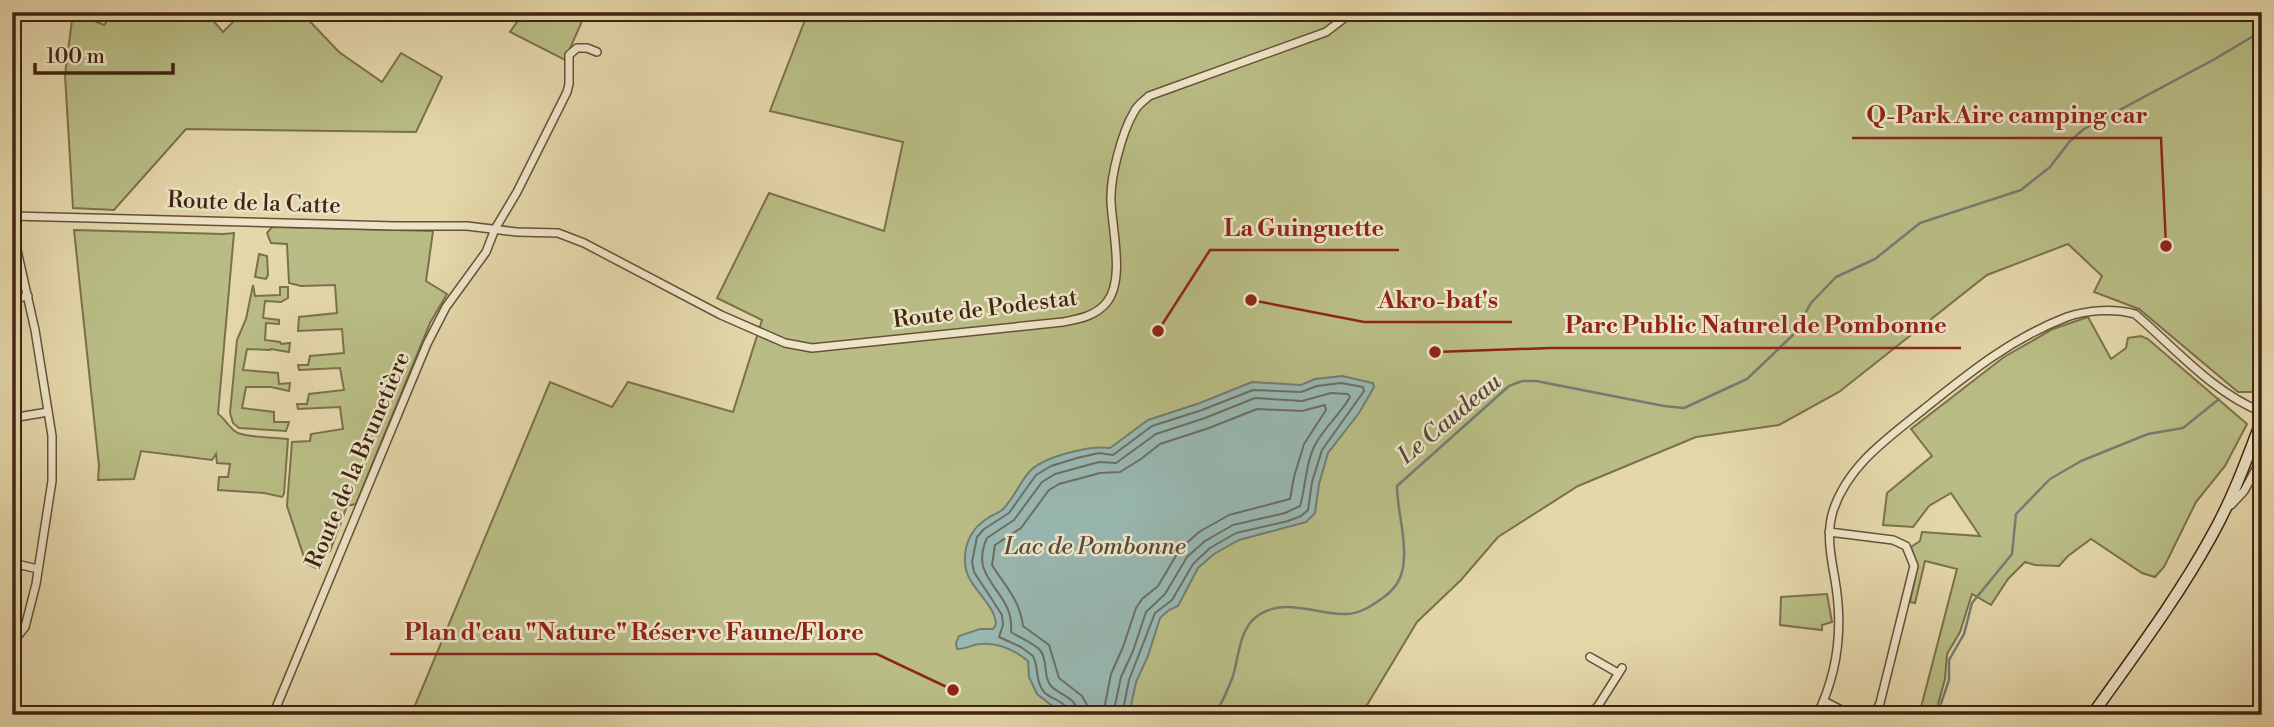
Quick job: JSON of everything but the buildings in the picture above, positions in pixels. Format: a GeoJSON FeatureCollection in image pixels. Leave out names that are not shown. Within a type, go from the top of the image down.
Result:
{"type":"FeatureCollection","features":[{"type":"Feature","properties":{"kind":"main road"},"geometry":{"type":"LineString","coordinates":[[2092,715],[2212,536],[2262,419]]}},
{"type":"Feature","properties":{"kind":"street","name":"Route de Podestat"},"geometry":{"type":"LineString","coordinates":[[495,229],[558,233],[584,243],[721,315],[785,343],[812,348],[1079,319],[1101,308],[1114,288],[1116,274],[1111,198],[1126,132],[1140,104],[1149,96],[1326,32],[1352,12]]}},
{"type":"Feature","properties":{"kind":"street","name":"Route de la Brunetière"},"geometry":{"type":"LineString","coordinates":[[273,715],[427,344],[446,307],[486,251],[495,229],[517,192],[566,92],[569,84],[569,55],[577,48],[597,52]]}},
{"type":"Feature","properties":{"kind":"street","name":"Route de la Catte"},"geometry":{"type":"LineString","coordinates":[[12,216],[467,226],[495,229]]}},
{"type":"Feature","properties":{"kind":"street"},"geometry":{"type":"LineString","coordinates":[[12,228],[28,296],[52,436],[52,481],[38,569],[24,627],[12,643]]}},
{"type":"Feature","properties":{"kind":"street"},"geometry":{"type":"LineString","coordinates":[[12,299],[28,296]]}},
{"type":"Feature","properties":{"kind":"street"},"geometry":{"type":"LineString","coordinates":[[1816,715],[1824,701],[1837,659],[1835,582],[1830,561],[1829,532],[1842,490],[1857,467],[1875,447],[1987,359],[2029,334],[2070,316],[2122,310],[2135,314],[2213,384],[2262,412]]}},
{"type":"Feature","properties":{"kind":"street"},"geometry":{"type":"LineString","coordinates":[[12,418],[48,412]]}},
{"type":"Feature","properties":{"kind":"street"},"geometry":{"type":"LineString","coordinates":[[2223,513],[2244,491],[2262,458]]}},
{"type":"Feature","properties":{"kind":"street"},"geometry":{"type":"LineString","coordinates":[[1829,532],[1893,540],[1906,546],[1914,566],[1880,703],[1874,715]]}},
{"type":"Feature","properties":{"kind":"street"},"geometry":{"type":"LineString","coordinates":[[12,563],[38,569]]}},
{"type":"Feature","properties":{"kind":"street"},"geometry":{"type":"LineString","coordinates":[[1589,715],[1598,706],[1620,670],[1590,657]]}},
{"type":"Feature","properties":{"kind":"street"},"geometry":{"type":"LineString","coordinates":[[1824,701],[1851,715]]}},
{"type":"Feature","properties":{"kind":"green space"},"geometry":{"type":"Polygon","coordinates":[[[73,12],[104,25],[114,12],[206,12],[223,32],[243,12],[301,12],[339,52],[382,82],[401,53],[442,77],[416,132],[186,129],[114,210],[73,208],[65,75],[73,12]]]}},
{"type":"Feature","properties":{"kind":"green space"},"geometry":{"type":"Polygon","coordinates":[[[524,12],[586,12],[565,60],[510,32],[524,12]]]}},
{"type":"Feature","properties":{"kind":"green space"},"geometry":{"type":"Polygon","coordinates":[[[808,12],[2262,12],[2262,366],[2255,392],[2238,392],[2139,309],[2094,292],[2102,276],[2068,244],[1987,275],[1839,392],[1779,425],[1696,437],[1578,486],[1498,537],[1461,580],[1417,622],[1361,715],[411,715],[550,382],[612,407],[628,382],[733,412],[762,320],[717,298],[769,193],[884,231],[903,142],[770,111],[808,12]]]}},
{"type":"Feature","properties":{"kind":"green space"},"geometry":{"type":"Polygon","coordinates":[[[272,227],[433,231],[426,281],[447,294],[430,323],[356,504],[347,506],[330,551],[320,557],[316,568],[306,563],[287,506],[292,442],[310,441],[311,434],[343,429],[340,407],[298,409],[297,404],[307,404],[309,394],[344,390],[340,368],[299,370],[298,365],[308,365],[310,356],[344,353],[342,329],[298,331],[299,317],[337,313],[335,285],[301,286],[289,283],[287,244],[271,243],[267,233],[272,227]]]}},
{"type":"Feature","properties":{"kind":"green space"},"geometry":{"type":"Polygon","coordinates":[[[74,230],[234,233],[218,414],[238,433],[288,439],[282,497],[218,490],[219,477],[228,477],[230,464],[217,463],[216,454],[212,460],[141,451],[134,479],[98,480],[99,466],[74,230]]]}},
{"type":"Feature","properties":{"kind":"green space"},"geometry":{"type":"Polygon","coordinates":[[[259,254],[267,256],[266,279],[255,277],[259,254]]]}},
{"type":"Feature","properties":{"kind":"green space"},"geometry":{"type":"Polygon","coordinates":[[[253,285],[255,296],[280,295],[280,287],[288,287],[288,298],[281,302],[265,301],[263,318],[279,320],[279,324],[266,323],[265,340],[290,343],[289,352],[247,349],[243,370],[278,373],[279,384],[290,383],[289,391],[271,387],[246,387],[242,408],[274,412],[274,422],[289,422],[286,431],[239,428],[233,423],[230,413],[237,340],[246,319],[253,285]]]}},
{"type":"Feature","properties":{"kind":"green space"},"geometry":{"type":"Polygon","coordinates":[[[2088,317],[2111,359],[2126,348],[2128,338],[2141,336],[2148,339],[2247,424],[2225,466],[2196,502],[2164,567],[2155,577],[2142,573],[2091,539],[2059,566],[2025,562],[2008,579],[1991,605],[1972,594],[1960,632],[1947,654],[1945,679],[1935,715],[1919,715],[1957,569],[1925,561],[1915,603],[1910,602],[1918,566],[1911,547],[1920,541],[1922,532],[1980,536],[1951,493],[1929,506],[1913,527],[1883,525],[1887,493],[1932,456],[1911,429],[2004,357],[2053,329],[2088,317]]]}},
{"type":"Feature","properties":{"kind":"green space"},"geometry":{"type":"Polygon","coordinates":[[[1827,594],[1832,622],[1822,625],[1822,630],[1780,625],[1781,597],[1827,594]]]}},
{"type":"Feature","properties":{"kind":"water","name":"Lac de Pombonne"},"geometry":{"type":"Polygon","coordinates":[[[1342,376],[1373,383],[1374,387],[1359,413],[1328,453],[1319,484],[1315,513],[1306,522],[1239,540],[1214,554],[1198,568],[1178,606],[1160,618],[1148,656],[1136,682],[1129,715],[1064,715],[1037,694],[1029,677],[1028,661],[1016,653],[989,644],[957,649],[959,636],[980,629],[993,629],[996,624],[990,608],[967,572],[965,556],[970,537],[982,522],[1006,506],[1026,476],[1037,466],[1068,453],[1092,448],[1110,448],[1148,420],[1252,382],[1301,385],[1315,379],[1342,376]]]}},
{"type":"Feature","properties":{"kind":"waterway","name":"Le Caudeau"},"geometry":{"type":"LineString","coordinates":[[1215,715],[1233,676],[1246,629],[1256,617],[1266,611],[1289,607],[1351,614],[1371,606],[1397,584],[1402,573],[1404,555],[1397,486],[1509,386],[1522,381],[1536,381],[1684,408],[1747,379],[1793,335],[1811,303],[1836,277],[1875,259],[1920,223],[2021,190],[2050,167],[2070,141],[2084,129],[2262,31]]}},
{"type":"Feature","properties":{"kind":"waterway"},"geometry":{"type":"LineString","coordinates":[[1937,715],[1949,680],[1949,660],[1964,634],[1972,603],[2012,554],[2016,514],[2050,479],[2081,461],[2148,434],[2183,428],[2219,399]]}},
{"type":"Feature","properties":{"kind":"place","name":"Q-Park Aire camping car"},"geometry":{"type":"Point","coordinates":[2166,246]}},
{"type":"Feature","properties":{"kind":"place","name":"Akro-bat's"},"geometry":{"type":"Point","coordinates":[1251,300]}},
{"type":"Feature","properties":{"kind":"place","name":"La Guinguette"},"geometry":{"type":"Point","coordinates":[1158,331]}},
{"type":"Feature","properties":{"kind":"place","name":"Parc Public Naturel de Pombonne"},"geometry":{"type":"Point","coordinates":[1435,352]}},
{"type":"Feature","properties":{"kind":"place","name":"Plan d'eau \"Nature\" Réserve Faune/Flore"},"geometry":{"type":"Point","coordinates":[953,690]}}]}
